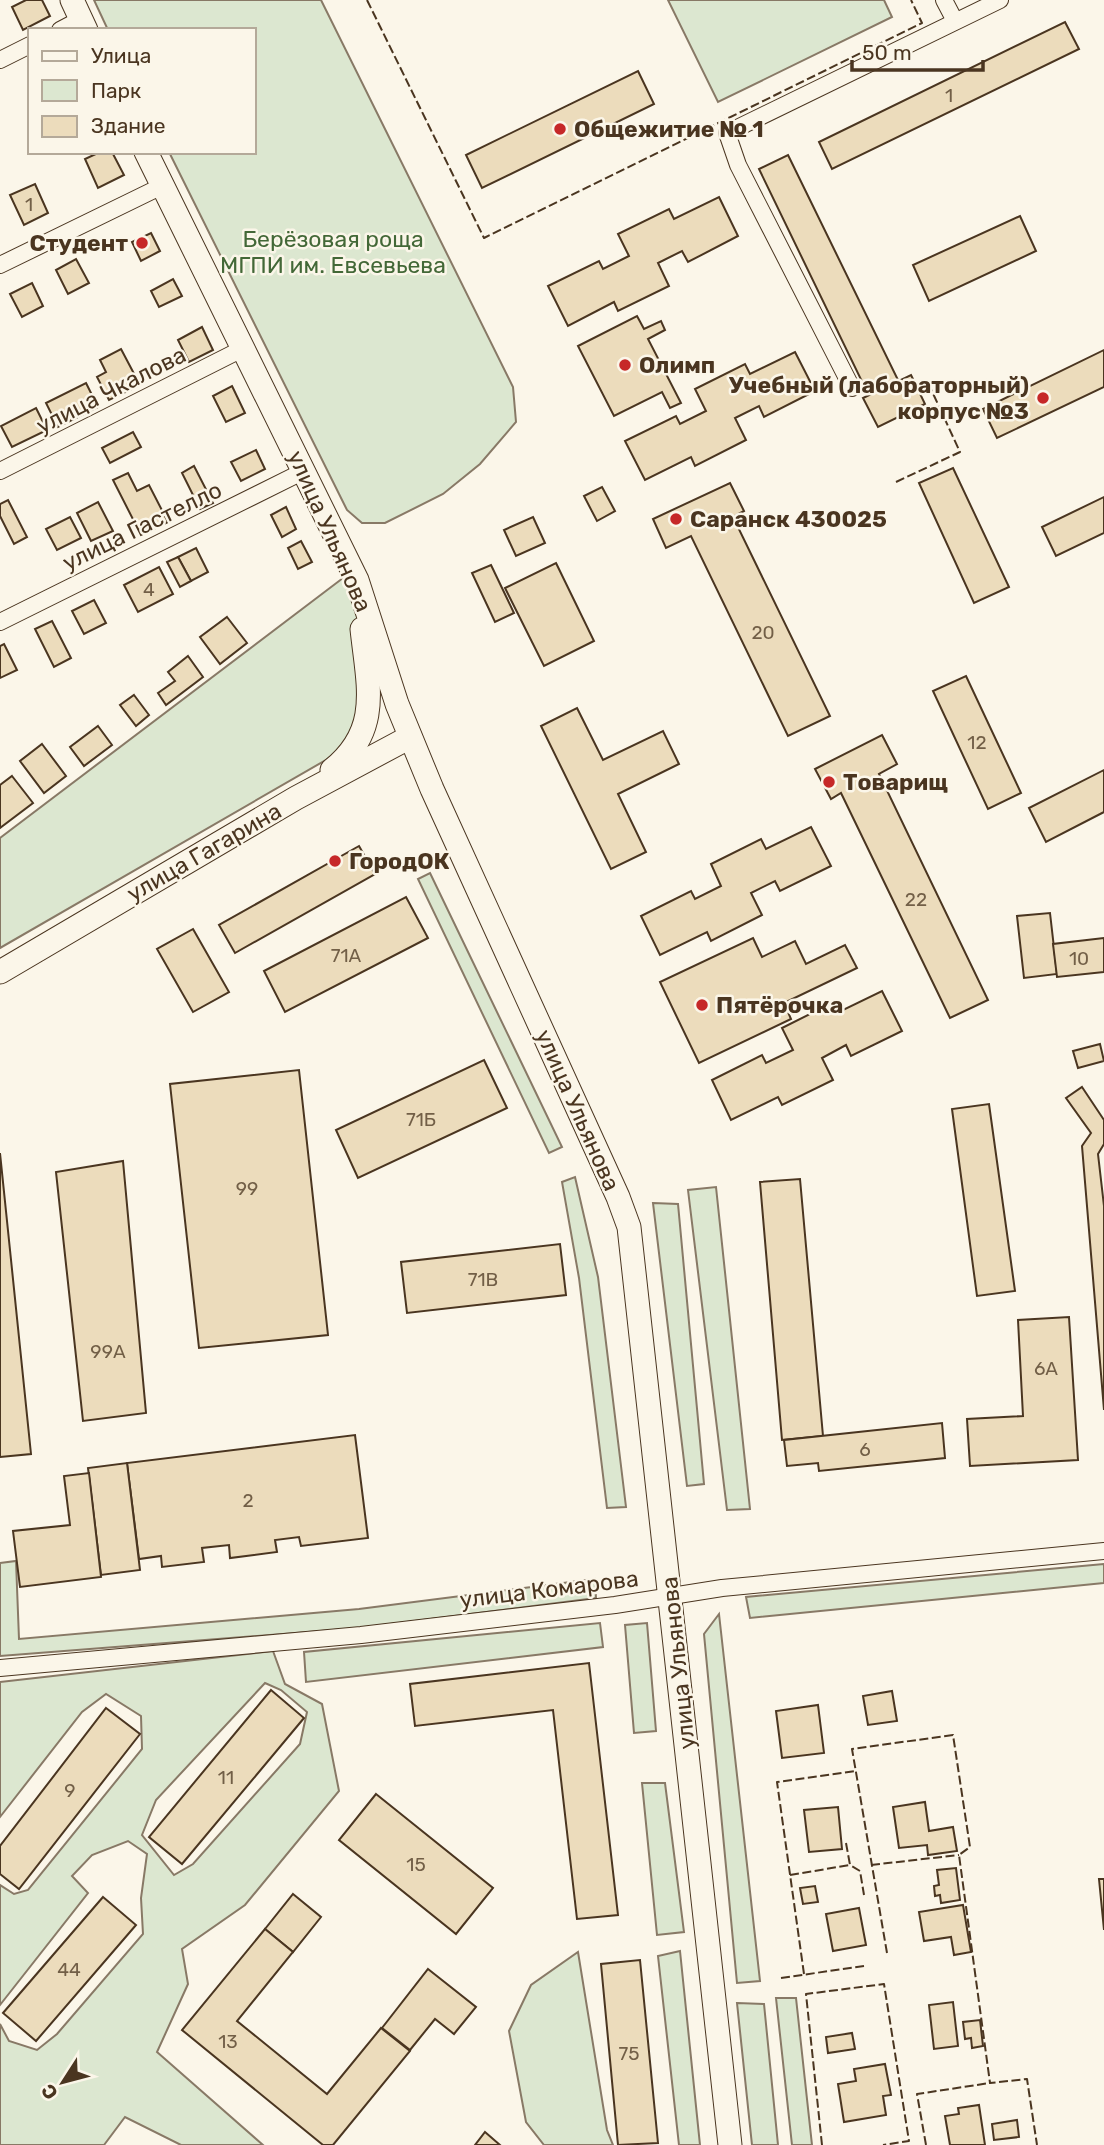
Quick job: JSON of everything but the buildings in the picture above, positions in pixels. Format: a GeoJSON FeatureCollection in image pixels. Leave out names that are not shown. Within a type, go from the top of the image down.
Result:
{"type":"FeatureCollection","features":[{"type":"Feature","properties":{"kind":"main road","name":"улица Ульянова"},"geometry":{"type":"LineString","coordinates":[[147,154],[357,580],[410,737],[618,1197],[629,1227],[730,2145]]}},
{"type":"Feature","properties":{"kind":"main road"},"geometry":{"type":"LineString","coordinates":[[296,798],[335,767],[363,736],[368,715],[367,671],[357,580]]}},
{"type":"Feature","properties":{"kind":"main road","name":"улица Гагарина"},"geometry":{"type":"LineString","coordinates":[[0,972],[296,798],[410,737]]}},
{"type":"Feature","properties":{"kind":"street"},"geometry":{"type":"LineString","coordinates":[[944,0],[955,21]]}},
{"type":"Feature","properties":{"kind":"street"},"geometry":{"type":"LineString","coordinates":[[852,388],[738,165],[727,133],[1000,0]]}},
{"type":"Feature","properties":{"kind":"street"},"geometry":{"type":"LineString","coordinates":[[63,28],[80,16]]}},
{"type":"Feature","properties":{"kind":"street"},"geometry":{"type":"LineString","coordinates":[[0,60],[28,46]]}},
{"type":"Feature","properties":{"kind":"street"},"geometry":{"type":"LineString","coordinates":[[0,265],[162,186]]}},
{"type":"Feature","properties":{"kind":"street","name":"улица Чкалова"},"geometry":{"type":"LineString","coordinates":[[0,471],[242,349]]}},
{"type":"Feature","properties":{"kind":"street","name":"улица Гастелло"},"geometry":{"type":"LineString","coordinates":[[0,622],[304,471]]}},
{"type":"Feature","properties":{"kind":"street","name":"улица Комарова"},"geometry":{"type":"LineString","coordinates":[[0,1668],[361,1635],[615,1605],[722,1588],[1104,1551]]}},
{"type":"Feature","properties":{"kind":"green space","name":"Берёзовая роща МГПИ им. Евсевьева"},"geometry":{"type":"Polygon","coordinates":[[[94,0],[321,0],[513,387],[516,422],[480,464],[443,494],[385,523],[362,523],[347,510],[170,154],[256,154],[256,28],[107,28],[94,0]]]}},
{"type":"Feature","properties":{"kind":"green space"},"geometry":{"type":"Polygon","coordinates":[[[668,0],[884,0],[892,17],[718,102],[668,0]]]}},
{"type":"Feature","properties":{"kind":"green space"},"geometry":{"type":"Polygon","coordinates":[[[343,578],[359,614],[361,722],[338,753],[0,948],[0,838],[343,578]]]}},
{"type":"Feature","properties":{"kind":"green space"},"geometry":{"type":"Polygon","coordinates":[[[430,873],[562,1147],[549,1153],[418,879],[430,873]]]}},
{"type":"Feature","properties":{"kind":"green space"},"geometry":{"type":"Polygon","coordinates":[[[575,1177],[598,1277],[626,1507],[607,1508],[579,1278],[562,1182],[575,1177]]]}},
{"type":"Feature","properties":{"kind":"green space"},"geometry":{"type":"Polygon","coordinates":[[[716,1187],[750,1509],[727,1510],[688,1190],[716,1187]]]}},
{"type":"Feature","properties":{"kind":"green space"},"geometry":{"type":"Polygon","coordinates":[[[653,1203],[678,1204],[704,1484],[687,1486],[653,1203]]]}},
{"type":"Feature","properties":{"kind":"green space"},"geometry":{"type":"Polygon","coordinates":[[[16,1561],[19,1639],[359,1609],[595,1579],[596,1598],[359,1628],[0,1656],[0,1563],[16,1561]]]}},
{"type":"Feature","properties":{"kind":"green space"},"geometry":{"type":"Polygon","coordinates":[[[1104,1564],[1104,1583],[750,1618],[746,1597],[1104,1564]]]}},
{"type":"Feature","properties":{"kind":"green space"},"geometry":{"type":"Polygon","coordinates":[[[719,1614],[760,1981],[737,1983],[704,1634],[719,1614]]]}},
{"type":"Feature","properties":{"kind":"green space"},"geometry":{"type":"Polygon","coordinates":[[[600,1623],[603,1647],[306,1682],[304,1652],[600,1623]]]}},
{"type":"Feature","properties":{"kind":"green space"},"geometry":{"type":"Polygon","coordinates":[[[647,1623],[656,1731],[634,1733],[625,1625],[647,1623]]]}},
{"type":"Feature","properties":{"kind":"green space"},"geometry":{"type":"Polygon","coordinates":[[[273,1651],[285,1684],[322,1704],[339,1791],[245,1905],[182,1949],[188,1984],[157,2052],[263,2145],[181,2145],[125,2117],[104,2145],[0,2145],[0,2024],[9,2041],[37,2050],[57,2034],[143,1934],[141,1898],[147,1854],[128,1841],[92,1855],[72,1876],[88,1893],[0,2005],[0,1885],[14,1894],[28,1890],[142,1749],[141,1716],[106,1694],[82,1712],[0,1817],[0,1682],[273,1651]],[[265,1683],[156,1800],[142,1835],[174,1875],[193,1864],[300,1744],[307,1712],[281,1690],[265,1683]]]}},
{"type":"Feature","properties":{"kind":"green space"},"geometry":{"type":"Polygon","coordinates":[[[642,1783],[665,1783],[684,1932],[657,1935],[642,1783]]]}},
{"type":"Feature","properties":{"kind":"green space"},"geometry":{"type":"Polygon","coordinates":[[[680,1951],[700,2145],[679,2145],[658,1956],[680,1951]]]}},
{"type":"Feature","properties":{"kind":"green space"},"geometry":{"type":"Polygon","coordinates":[[[578,1952],[607,2130],[613,2145],[544,2145],[526,2122],[509,2031],[531,1985],[578,1952]]]}},
{"type":"Feature","properties":{"kind":"green space"},"geometry":{"type":"Polygon","coordinates":[[[776,1998],[796,1998],[812,2145],[792,2145],[776,1998]]]}},
{"type":"Feature","properties":{"kind":"green space"},"geometry":{"type":"Polygon","coordinates":[[[737,2003],[764,2004],[778,2145],[752,2145],[737,2003]]]}},
{"type":"Feature","properties":{"kind":"fence"},"geometry":{"type":"LineString","coordinates":[[367,0],[484,238],[922,23],[911,0]]}},
{"type":"Feature","properties":{"kind":"fence"},"geometry":{"type":"LineString","coordinates":[[896,482],[960,452],[930,387],[919,392]]}},
{"type":"Feature","properties":{"kind":"fence"},"geometry":{"type":"LineString","coordinates":[[887,1953],[852,1749],[953,1735],[970,1847],[959,1855],[990,2083],[1027,2079],[1037,2145]]}},
{"type":"Feature","properties":{"kind":"fence"},"geometry":{"type":"LineString","coordinates":[[804,1974],[777,1782],[856,1771]]}},
{"type":"Feature","properties":{"kind":"fence"},"geometry":{"type":"LineString","coordinates":[[846,1843],[850,1865],[860,1871],[864,1895]]}},
{"type":"Feature","properties":{"kind":"fence"},"geometry":{"type":"LineString","coordinates":[[871,1865],[959,1855]]}},
{"type":"Feature","properties":{"kind":"fence"},"geometry":{"type":"LineString","coordinates":[[790,1875],[850,1865]]}},
{"type":"Feature","properties":{"kind":"fence"},"geometry":{"type":"LineString","coordinates":[[781,1978],[864,1966]]}},
{"type":"Feature","properties":{"kind":"fence"},"geometry":{"type":"LineString","coordinates":[[822,2145],[806,1994],[884,1984],[909,2141],[883,2145]]}},
{"type":"Feature","properties":{"kind":"fence"},"geometry":{"type":"LineString","coordinates":[[926,2145],[917,2094],[990,2083]]}},
{"type":"Feature","properties":{"kind":"place","name":"Общежитие № 1"},"geometry":{"type":"Point","coordinates":[560,129]}},
{"type":"Feature","properties":{"kind":"place","name":"Студент"},"geometry":{"type":"Point","coordinates":[142,243]}},
{"type":"Feature","properties":{"kind":"place","name":"Олимп"},"geometry":{"type":"Point","coordinates":[625,365]}},
{"type":"Feature","properties":{"kind":"place","name":"Учебный (лабораторный) корпус №3"},"geometry":{"type":"Point","coordinates":[1043,398]}},
{"type":"Feature","properties":{"kind":"place","name":"Саранск 430025"},"geometry":{"type":"Point","coordinates":[676,519]}},
{"type":"Feature","properties":{"kind":"place","name":"Товарищ"},"geometry":{"type":"Point","coordinates":[829,782]}},
{"type":"Feature","properties":{"kind":"place","name":"ГородОК"},"geometry":{"type":"Point","coordinates":[335,861]}},
{"type":"Feature","properties":{"kind":"place","name":"Пятёрочка"},"geometry":{"type":"Point","coordinates":[702,1005]}}]}
